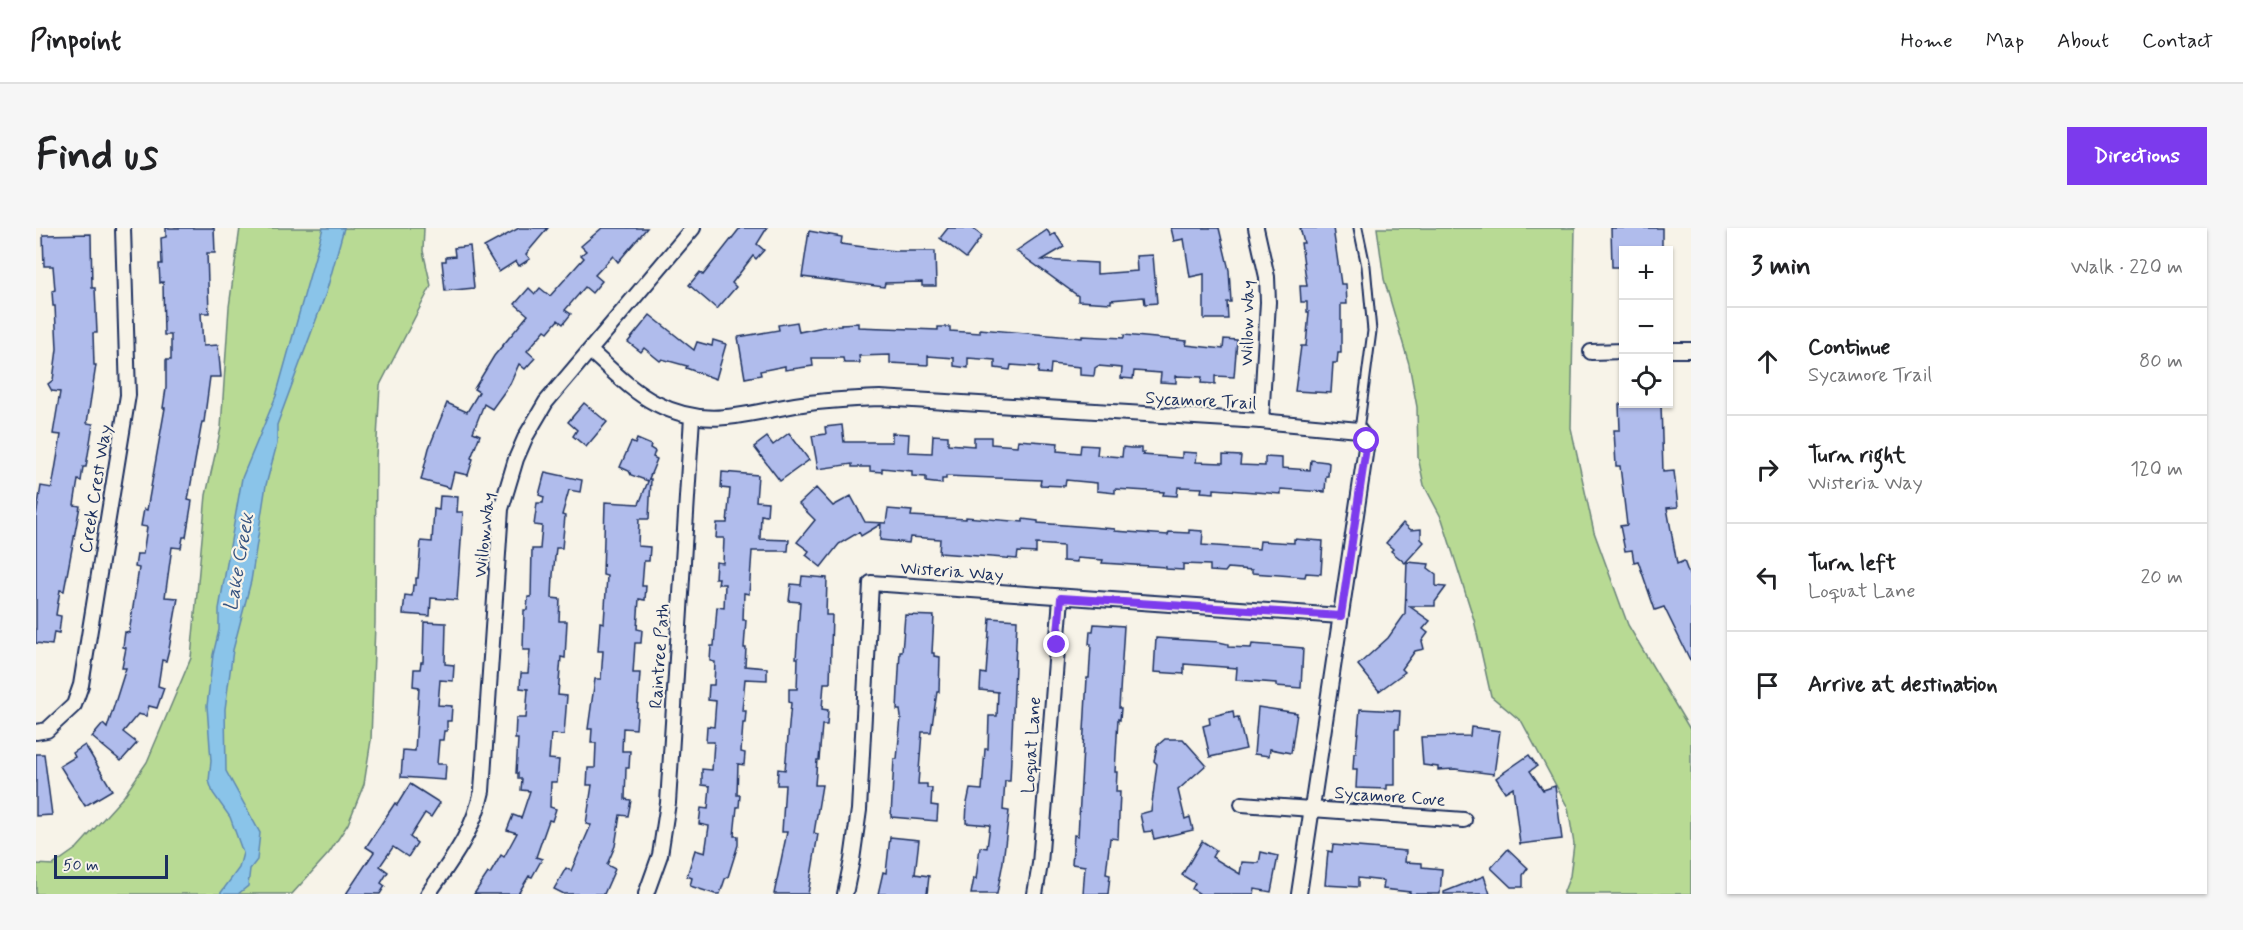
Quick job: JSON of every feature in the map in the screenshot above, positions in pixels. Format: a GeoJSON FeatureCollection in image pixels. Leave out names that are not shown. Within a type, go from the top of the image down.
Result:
{"type":"FeatureCollection","features":[{"type":"Feature","properties":{"kind":"street","name":"Creek Crest Way"},"geometry":{"type":"LineString","coordinates":[[36,732],[47,730],[74,705],[81,685],[128,395],[123,228]]}},
{"type":"Feature","properties":{"kind":"street","name":"Willow Way"},"geometry":{"type":"LineString","coordinates":[[428,894],[469,833],[478,813],[482,791],[501,509],[516,459],[539,413],[693,228]]}},
{"type":"Feature","properties":{"kind":"street","name":"Willow Way"},"geometry":{"type":"LineString","coordinates":[[1256,228],[1267,277],[1268,302],[1261,421]]}},
{"type":"Feature","properties":{"kind":"street"},"geometry":{"type":"LineString","coordinates":[[1673,350],[1691,350]]}},
{"type":"Feature","properties":{"kind":"street","name":"Sycamore Trail"},"geometry":{"type":"LineString","coordinates":[[590,351],[624,382],[645,397],[656,404],[692,417],[742,417],[801,404],[880,398],[1261,421],[1359,430]]}},
{"type":"Feature","properties":{"kind":"street"},"geometry":{"type":"LineString","coordinates":[[1591,352],[1619,351]]}},
{"type":"Feature","properties":{"kind":"street","name":"Raintree Path"},"geometry":{"type":"LineString","coordinates":[[646,894],[660,855],[668,803],[692,417]]}},
{"type":"Feature","properties":{"kind":"street"},"geometry":{"type":"LineString","coordinates":[[1299,894],[1367,441],[1365,435],[1359,430]]}},
{"type":"Feature","properties":{"kind":"street","name":"Wisteria Way"},"geometry":{"type":"LineString","coordinates":[[845,894],[859,810],[872,583],[1341,616]]}},
{"type":"Feature","properties":{"kind":"street","name":"Loquat Lane"},"geometry":{"type":"LineString","coordinates":[[1035,894],[1040,864],[1061,598]]}},
{"type":"Feature","properties":{"kind":"street","name":"Sycamore Cove"},"geometry":{"type":"LineString","coordinates":[[1242,804],[1464,820]]}},
{"type":"Feature","properties":{"kind":"lane"},"geometry":{"type":"LineString","coordinates":[[1358,228],[1366,266],[1372,331],[1359,430]]}},
{"type":"Feature","properties":{"kind":"green space"},"geometry":{"type":"Polygon","coordinates":[[[240,228],[424,228],[423,251],[431,286],[380,385],[376,457],[375,623],[371,740],[364,784],[348,824],[329,853],[292,894],[36,894],[36,864],[53,865],[77,848],[124,796],[147,762],[191,658],[206,495],[221,428],[229,307],[240,228]]]}},
{"type":"Feature","properties":{"kind":"green space"},"geometry":{"type":"Polygon","coordinates":[[[1377,228],[1575,228],[1571,428],[1594,532],[1628,625],[1691,731],[1691,894],[1563,894],[1570,876],[1574,844],[1568,808],[1522,722],[1491,696],[1474,620],[1442,519],[1424,485],[1418,457],[1417,407],[1409,364],[1384,279],[1377,228]]]}},
{"type":"Feature","properties":{"kind":"water","name":"Lake Creek"},"geometry":{"type":"Polygon","coordinates":[[[323,228],[344,228],[326,293],[277,425],[277,444],[266,485],[251,581],[233,650],[225,709],[226,771],[260,833],[257,860],[250,869],[248,886],[238,894],[220,894],[239,868],[243,853],[230,817],[213,793],[209,781],[211,761],[207,706],[213,655],[219,630],[219,609],[242,478],[276,396],[323,228]]]}},
{"type":"Feature","properties":{"kind":"building"},"geometry":{"type":"Polygon","coordinates":[[[166,228],[214,228],[215,253],[207,253],[209,313],[201,313],[203,346],[218,345],[221,377],[210,377],[204,422],[202,422],[188,500],[192,501],[186,537],[183,537],[181,548],[172,547],[165,597],[178,598],[166,661],[162,660],[158,686],[164,688],[157,708],[149,706],[146,716],[138,714],[123,732],[137,743],[121,761],[92,737],[103,724],[107,728],[126,668],[122,668],[126,648],[123,647],[125,632],[129,633],[139,568],[135,567],[137,554],[143,554],[147,527],[141,526],[144,509],[147,510],[165,408],[163,408],[166,360],[171,360],[171,335],[164,335],[163,282],[160,283],[159,264],[162,264],[161,238],[166,237],[166,228]]]}},
{"type":"Feature","properties":{"kind":"building"},"geometry":{"type":"Polygon","coordinates":[[[519,228],[548,228],[526,254],[530,259],[519,266],[516,261],[499,272],[484,247],[519,228]]]}},
{"type":"Feature","properties":{"kind":"building"},"geometry":{"type":"Polygon","coordinates":[[[602,228],[647,228],[618,262],[613,256],[595,275],[602,281],[592,293],[585,287],[565,310],[571,314],[563,324],[558,320],[548,332],[545,330],[527,351],[535,358],[525,369],[519,364],[510,384],[492,409],[484,404],[473,432],[480,435],[471,458],[473,459],[468,475],[454,472],[450,488],[421,480],[429,448],[447,403],[467,412],[479,392],[474,389],[494,356],[528,315],[515,304],[529,288],[535,294],[540,288],[550,296],[584,258],[581,255],[586,251],[581,246],[602,228]]]}},
{"type":"Feature","properties":{"kind":"building"},"geometry":{"type":"Polygon","coordinates":[[[740,228],[767,228],[757,244],[764,250],[756,259],[753,256],[732,283],[736,287],[717,309],[689,285],[700,272],[703,275],[740,228]]]}},
{"type":"Feature","properties":{"kind":"building"},"geometry":{"type":"Polygon","coordinates":[[[948,228],[972,228],[982,236],[966,258],[940,238],[948,228]]]}},
{"type":"Feature","properties":{"kind":"building"},"geometry":{"type":"Polygon","coordinates":[[[1171,228],[1219,228],[1229,270],[1231,302],[1227,302],[1228,319],[1204,319],[1204,274],[1190,277],[1184,239],[1174,241],[1171,228]]]}},
{"type":"Feature","properties":{"kind":"building"},"geometry":{"type":"Polygon","coordinates":[[[1300,228],[1333,228],[1341,284],[1346,284],[1347,304],[1341,304],[1341,353],[1338,353],[1337,363],[1333,363],[1331,393],[1295,391],[1301,346],[1306,346],[1309,312],[1307,312],[1307,302],[1301,302],[1300,286],[1307,286],[1301,243],[1304,243],[1300,228]]]}},
{"type":"Feature","properties":{"kind":"building"},"geometry":{"type":"Polygon","coordinates":[[[1611,228],[1662,228],[1662,246],[1619,246],[1619,267],[1612,267],[1611,228]]]}},
{"type":"Feature","properties":{"kind":"building"},"geometry":{"type":"Polygon","coordinates":[[[1047,230],[1051,236],[1055,233],[1064,247],[1042,260],[1097,263],[1097,274],[1137,271],[1136,256],[1153,255],[1157,303],[1145,304],[1144,297],[1111,300],[1111,303],[1078,301],[1078,296],[1016,251],[1047,230]]]}},
{"type":"Feature","properties":{"kind":"building"},"geometry":{"type":"Polygon","coordinates":[[[809,231],[842,237],[841,244],[895,251],[935,251],[936,286],[922,286],[922,282],[885,283],[884,287],[802,277],[809,231]]]}},
{"type":"Feature","properties":{"kind":"building"},"geometry":{"type":"Polygon","coordinates":[[[91,234],[92,288],[95,288],[97,333],[93,333],[94,365],[96,365],[87,423],[93,424],[86,467],[83,467],[81,481],[78,480],[74,505],[80,506],[64,591],[60,590],[56,615],[61,616],[59,633],[54,632],[52,645],[36,643],[36,517],[41,486],[52,488],[61,435],[53,434],[60,392],[52,391],[48,384],[53,380],[57,349],[52,291],[55,290],[53,266],[44,266],[43,235],[91,234]]]}},
{"type":"Feature","properties":{"kind":"building"},"geometry":{"type":"Polygon","coordinates":[[[470,246],[474,288],[445,291],[442,261],[446,261],[446,257],[455,256],[454,248],[470,246]]]}},
{"type":"Feature","properties":{"kind":"building"},"geometry":{"type":"Polygon","coordinates":[[[650,315],[694,350],[697,342],[712,346],[713,340],[726,344],[716,379],[686,368],[687,366],[662,359],[660,361],[644,348],[641,352],[628,342],[650,315]]]}},
{"type":"Feature","properties":{"kind":"building"},"geometry":{"type":"Polygon","coordinates":[[[797,322],[799,332],[858,323],[858,327],[938,330],[938,327],[950,327],[950,331],[980,333],[980,329],[1082,338],[1082,336],[1124,338],[1124,335],[1187,341],[1186,345],[1223,349],[1224,339],[1237,340],[1234,377],[1215,376],[1215,384],[1201,383],[1202,377],[1176,376],[1176,383],[1160,382],[1161,373],[1134,371],[1133,379],[1121,378],[1122,368],[1098,366],[1095,368],[1094,376],[1080,375],[1080,367],[1051,364],[1050,374],[1038,373],[1039,367],[1011,365],[1010,370],[995,368],[995,360],[968,358],[968,368],[954,366],[954,358],[928,356],[928,365],[890,363],[890,355],[859,356],[860,363],[844,363],[843,358],[812,358],[813,366],[785,370],[785,366],[760,371],[761,375],[745,378],[738,337],[779,330],[778,325],[797,322]]]}},
{"type":"Feature","properties":{"kind":"building"},"geometry":{"type":"Polygon","coordinates":[[[584,403],[607,422],[586,447],[573,436],[577,430],[568,422],[584,403]]]}},
{"type":"Feature","properties":{"kind":"building"},"geometry":{"type":"Polygon","coordinates":[[[1619,408],[1661,408],[1663,472],[1674,471],[1678,507],[1667,508],[1677,564],[1684,561],[1691,580],[1691,662],[1664,607],[1655,610],[1638,561],[1634,562],[1632,550],[1625,551],[1620,526],[1627,525],[1620,466],[1616,466],[1614,430],[1620,430],[1619,408]]]}},
{"type":"Feature","properties":{"kind":"building"},"geometry":{"type":"Polygon","coordinates":[[[842,425],[844,442],[892,442],[892,433],[909,434],[908,452],[932,453],[933,435],[948,436],[948,444],[974,446],[974,437],[991,437],[991,444],[1017,446],[1018,440],[1058,443],[1057,451],[1080,453],[1081,445],[1098,446],[1097,455],[1122,457],[1123,447],[1141,448],[1143,455],[1182,458],[1182,452],[1197,453],[1196,462],[1223,463],[1223,455],[1241,456],[1240,465],[1265,466],[1265,457],[1282,458],[1282,468],[1310,470],[1311,460],[1329,463],[1328,476],[1326,476],[1325,492],[1281,489],[1281,494],[1214,489],[1214,493],[1201,492],[1202,488],[1178,487],[1177,496],[1163,495],[1164,492],[1115,489],[1115,493],[1097,491],[1097,483],[1066,480],[1065,486],[1040,485],[1041,480],[946,476],[946,479],[942,479],[942,484],[926,482],[926,477],[912,476],[912,471],[882,468],[882,472],[870,471],[870,467],[852,467],[852,464],[818,469],[812,436],[826,434],[825,427],[842,425]]]}},
{"type":"Feature","properties":{"kind":"building"},"geometry":{"type":"Polygon","coordinates":[[[789,433],[809,460],[780,481],[754,447],[767,437],[773,445],[789,433]]]}},
{"type":"Feature","properties":{"kind":"building"},"geometry":{"type":"Polygon","coordinates":[[[637,439],[651,445],[650,448],[655,451],[653,457],[657,459],[648,481],[631,475],[629,471],[620,467],[631,442],[635,444],[637,439]]]}},
{"type":"Feature","properties":{"kind":"building"},"geometry":{"type":"Polygon","coordinates":[[[545,472],[582,480],[580,492],[569,490],[562,515],[565,516],[562,548],[556,548],[553,575],[552,598],[560,599],[559,621],[567,621],[565,658],[561,657],[558,695],[567,696],[564,735],[551,734],[549,759],[559,760],[557,782],[551,782],[550,807],[556,809],[552,821],[549,820],[536,857],[542,859],[532,877],[529,876],[518,894],[474,894],[501,855],[504,857],[517,833],[507,830],[513,815],[521,818],[530,791],[521,790],[522,779],[518,779],[518,773],[516,773],[518,739],[515,739],[516,718],[526,718],[528,689],[520,688],[521,673],[528,673],[530,650],[523,650],[524,610],[527,610],[528,597],[531,597],[532,549],[540,549],[542,526],[534,525],[537,503],[543,503],[544,497],[539,495],[545,472]]]}},
{"type":"Feature","properties":{"kind":"building"},"geometry":{"type":"Polygon","coordinates":[[[722,472],[758,475],[756,501],[768,502],[767,516],[761,515],[760,539],[789,540],[788,551],[752,551],[749,594],[744,593],[745,666],[767,668],[767,680],[745,679],[742,711],[746,711],[741,752],[745,753],[744,765],[738,764],[737,795],[740,795],[734,836],[738,836],[738,845],[728,877],[725,879],[720,894],[715,894],[690,886],[692,878],[687,876],[695,850],[705,853],[709,826],[699,824],[701,808],[708,809],[710,786],[702,785],[702,769],[712,770],[714,742],[706,742],[707,726],[714,727],[716,701],[708,700],[709,685],[714,685],[715,662],[710,661],[711,646],[714,646],[717,607],[724,608],[725,584],[718,584],[719,578],[715,578],[716,562],[723,563],[724,538],[716,538],[717,523],[727,523],[730,489],[721,488],[722,472]]]}},
{"type":"Feature","properties":{"kind":"building"},"geometry":{"type":"Polygon","coordinates":[[[649,479],[651,479],[649,519],[639,519],[638,546],[650,547],[649,561],[644,561],[642,586],[646,586],[645,600],[639,599],[637,629],[642,630],[641,643],[635,643],[633,673],[640,673],[636,729],[623,728],[622,751],[630,751],[629,768],[626,768],[625,799],[631,800],[628,816],[620,815],[615,846],[607,865],[615,869],[604,894],[564,894],[554,889],[566,868],[571,871],[591,825],[586,824],[592,785],[587,785],[588,768],[595,768],[596,743],[591,743],[592,729],[588,729],[595,679],[601,679],[603,651],[598,651],[600,622],[604,623],[607,576],[603,575],[605,502],[639,504],[649,479]]]}},
{"type":"Feature","properties":{"kind":"building"},"geometry":{"type":"Polygon","coordinates":[[[816,488],[833,506],[851,496],[865,522],[886,523],[888,509],[912,511],[911,516],[966,519],[966,517],[1023,522],[1023,519],[1038,521],[1038,523],[1168,535],[1169,532],[1203,531],[1202,545],[1259,549],[1260,541],[1294,543],[1294,539],[1323,541],[1321,574],[1306,573],[1305,577],[1252,573],[1252,570],[1228,568],[1225,572],[1210,571],[1210,565],[1183,564],[1183,570],[1102,563],[1103,560],[1077,558],[1077,562],[1063,561],[1063,546],[1036,544],[1036,553],[1018,552],[1017,559],[939,553],[940,539],[910,537],[909,543],[880,540],[881,524],[861,536],[859,532],[839,544],[821,567],[806,555],[809,551],[797,542],[815,520],[799,504],[816,488]]]}},
{"type":"Feature","properties":{"kind":"building"},"geometry":{"type":"Polygon","coordinates":[[[440,496],[458,497],[457,512],[463,512],[457,600],[431,598],[430,616],[403,614],[405,595],[412,596],[413,585],[416,585],[416,578],[418,578],[421,541],[432,542],[434,509],[439,510],[440,496]]]}},
{"type":"Feature","properties":{"kind":"building"},"geometry":{"type":"Polygon","coordinates":[[[1403,523],[1411,530],[1421,529],[1421,539],[1424,542],[1405,563],[1391,551],[1393,549],[1386,543],[1403,523]]]}},
{"type":"Feature","properties":{"kind":"building"},"geometry":{"type":"Polygon","coordinates":[[[1407,562],[1429,564],[1428,568],[1436,574],[1436,586],[1446,587],[1435,602],[1435,606],[1409,606],[1430,621],[1423,629],[1428,633],[1422,641],[1424,649],[1415,651],[1402,669],[1405,672],[1379,691],[1358,665],[1388,638],[1405,614],[1407,562]]]}},
{"type":"Feature","properties":{"kind":"building"},"geometry":{"type":"Polygon","coordinates":[[[802,576],[827,578],[826,615],[832,615],[830,683],[824,683],[822,709],[828,710],[827,725],[822,725],[815,785],[822,785],[814,833],[818,834],[808,894],[774,894],[787,832],[782,832],[785,785],[777,785],[778,769],[785,770],[791,703],[789,702],[789,689],[797,689],[798,658],[796,658],[800,602],[789,601],[791,584],[801,585],[802,576]]]}},
{"type":"Feature","properties":{"kind":"building"},"geometry":{"type":"Polygon","coordinates":[[[905,615],[934,616],[932,653],[940,657],[939,692],[937,692],[931,732],[922,732],[918,784],[927,784],[927,788],[932,788],[931,805],[938,806],[937,821],[891,817],[894,759],[897,759],[901,717],[900,710],[897,710],[900,652],[902,652],[905,615]]]}},
{"type":"Feature","properties":{"kind":"building"},"geometry":{"type":"Polygon","coordinates":[[[990,618],[1017,620],[1010,781],[1005,781],[1003,810],[1009,811],[997,894],[971,894],[974,878],[976,879],[980,847],[987,848],[990,825],[966,823],[970,789],[982,790],[985,749],[988,749],[989,716],[997,716],[998,692],[980,690],[981,673],[986,674],[990,618]]]}},
{"type":"Feature","properties":{"kind":"building"},"geometry":{"type":"Polygon","coordinates":[[[424,622],[446,623],[445,664],[454,665],[453,681],[440,680],[438,705],[452,706],[451,721],[447,721],[447,731],[444,731],[443,740],[439,740],[437,764],[446,764],[445,780],[401,777],[403,750],[415,751],[419,687],[413,686],[414,669],[420,669],[421,662],[423,662],[424,622]]]}},
{"type":"Feature","properties":{"kind":"building"},"geometry":{"type":"Polygon","coordinates":[[[1094,624],[1124,626],[1119,708],[1121,708],[1120,720],[1118,719],[1115,772],[1117,772],[1116,792],[1120,792],[1118,839],[1110,838],[1106,874],[1110,875],[1108,894],[1083,894],[1085,866],[1072,864],[1074,835],[1078,836],[1091,644],[1089,644],[1090,631],[1093,631],[1094,624]]]}},
{"type":"Feature","properties":{"kind":"building"},"geometry":{"type":"Polygon","coordinates":[[[1156,638],[1219,642],[1228,644],[1228,647],[1251,648],[1252,644],[1303,648],[1301,688],[1276,686],[1276,683],[1236,680],[1237,668],[1184,664],[1184,674],[1154,672],[1156,638]]]}},
{"type":"Feature","properties":{"kind":"building"},"geometry":{"type":"Polygon","coordinates":[[[1258,707],[1297,713],[1291,753],[1270,749],[1269,756],[1254,754],[1258,707]]]}},
{"type":"Feature","properties":{"kind":"building"},"geometry":{"type":"Polygon","coordinates":[[[1360,709],[1400,711],[1399,729],[1395,729],[1395,785],[1387,785],[1387,789],[1356,788],[1357,769],[1353,769],[1360,709]]]}},
{"type":"Feature","properties":{"kind":"building"},"geometry":{"type":"Polygon","coordinates":[[[1233,711],[1234,718],[1238,717],[1246,749],[1210,757],[1203,726],[1210,724],[1209,717],[1233,711]]]}},
{"type":"Feature","properties":{"kind":"building"},"geometry":{"type":"Polygon","coordinates":[[[1471,727],[1500,731],[1494,774],[1455,769],[1438,770],[1438,767],[1423,765],[1421,737],[1470,736],[1471,727]]]}},
{"type":"Feature","properties":{"kind":"building"},"geometry":{"type":"Polygon","coordinates":[[[1165,739],[1183,739],[1206,765],[1178,790],[1185,819],[1190,817],[1193,830],[1154,839],[1152,831],[1144,832],[1140,814],[1151,811],[1157,764],[1154,761],[1157,746],[1165,739]]]}},
{"type":"Feature","properties":{"kind":"building"},"geometry":{"type":"Polygon","coordinates":[[[85,745],[112,790],[85,806],[60,766],[75,757],[73,753],[85,745]]]}},
{"type":"Feature","properties":{"kind":"building"},"geometry":{"type":"Polygon","coordinates":[[[36,754],[44,754],[52,815],[36,816],[36,754]]]}},
{"type":"Feature","properties":{"kind":"building"},"geometry":{"type":"Polygon","coordinates":[[[1529,755],[1537,766],[1530,771],[1543,790],[1555,786],[1562,839],[1520,844],[1513,787],[1505,792],[1496,778],[1529,755]]]}},
{"type":"Feature","properties":{"kind":"building"},"geometry":{"type":"Polygon","coordinates":[[[410,784],[440,803],[431,817],[425,813],[410,837],[417,843],[408,857],[393,847],[380,866],[388,872],[381,883],[385,886],[380,894],[346,894],[374,852],[366,847],[410,784]]]}},
{"type":"Feature","properties":{"kind":"building"},"geometry":{"type":"Polygon","coordinates":[[[890,837],[919,840],[915,874],[929,876],[927,894],[878,894],[883,872],[886,873],[890,837]]]}},
{"type":"Feature","properties":{"kind":"building"},"geometry":{"type":"Polygon","coordinates":[[[1202,841],[1216,850],[1212,857],[1240,874],[1242,862],[1259,863],[1261,852],[1278,856],[1271,892],[1255,889],[1254,894],[1200,894],[1192,889],[1195,883],[1182,875],[1202,841]]]}},
{"type":"Feature","properties":{"kind":"building"},"geometry":{"type":"Polygon","coordinates":[[[1333,845],[1406,851],[1405,862],[1422,863],[1422,867],[1442,869],[1440,894],[1410,894],[1410,892],[1383,889],[1384,881],[1358,878],[1358,887],[1325,885],[1328,851],[1332,852],[1333,845]]]}},
{"type":"Feature","properties":{"kind":"building"},"geometry":{"type":"Polygon","coordinates":[[[1508,849],[1528,868],[1523,875],[1523,887],[1511,887],[1491,868],[1508,849]]]}},
{"type":"Feature","properties":{"kind":"building"},"geometry":{"type":"Polygon","coordinates":[[[1484,876],[1490,894],[1444,894],[1444,892],[1484,876]]]}},
{"type":"Feature","properties":{"kind":"route"},"geometry":{"type":"LineString","coordinates":[[1057,645],[1061,598],[1341,616],[1367,441]]}}]}
